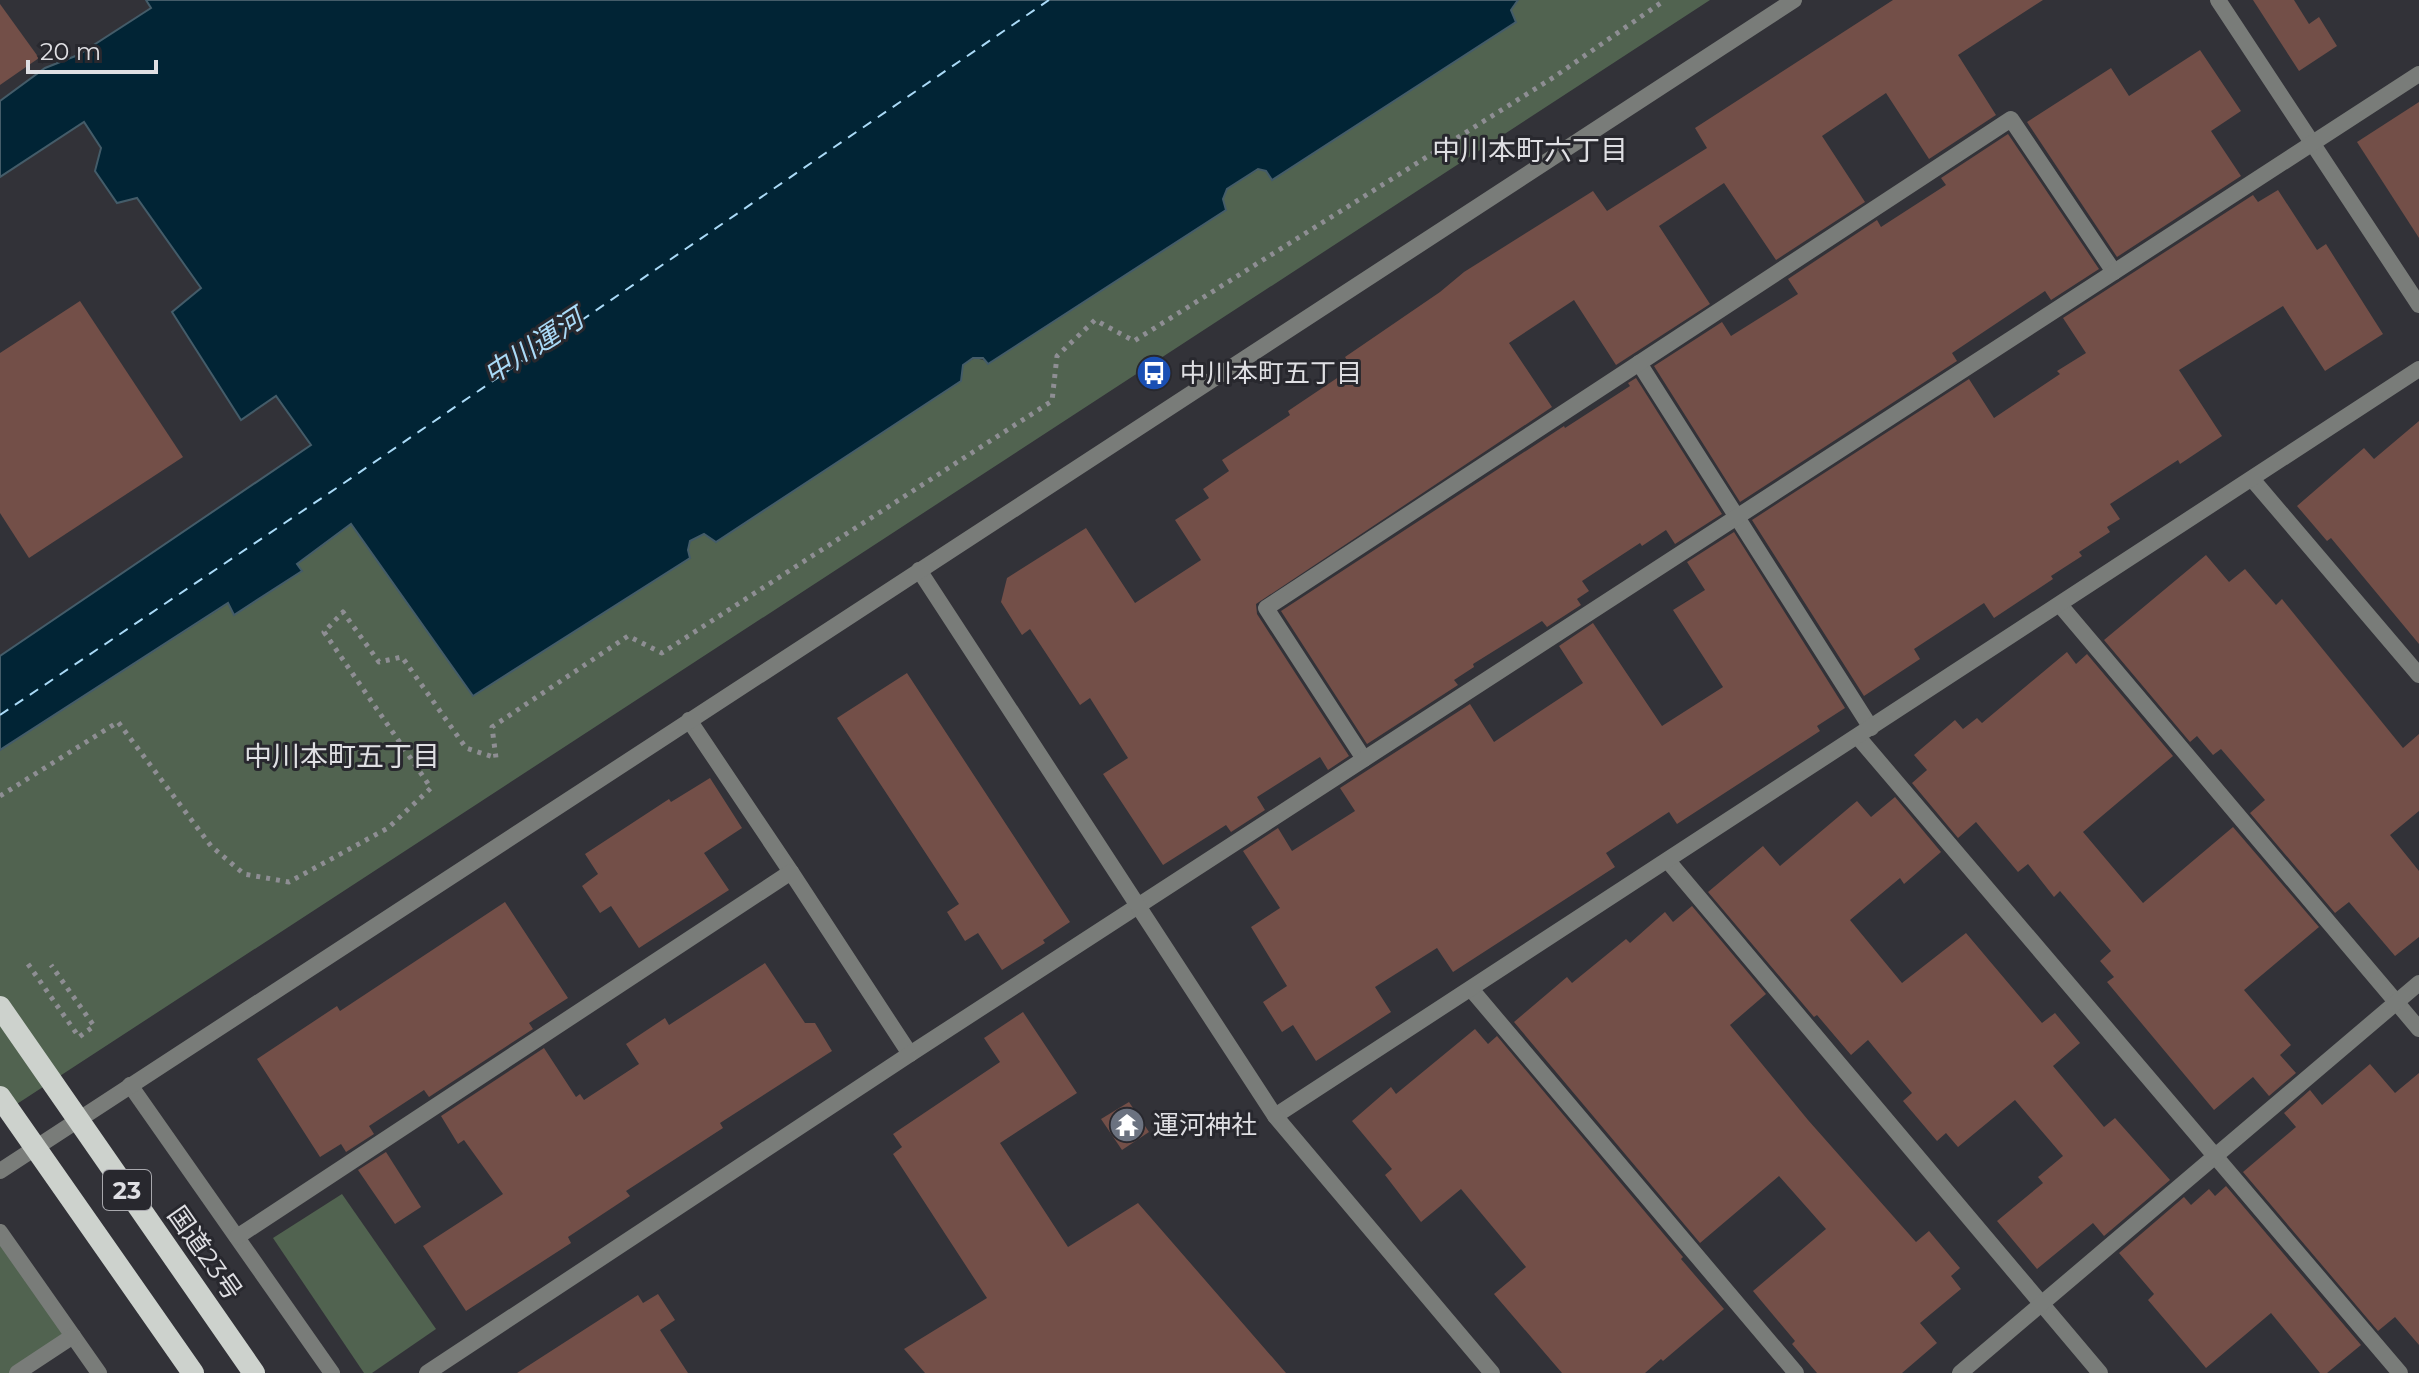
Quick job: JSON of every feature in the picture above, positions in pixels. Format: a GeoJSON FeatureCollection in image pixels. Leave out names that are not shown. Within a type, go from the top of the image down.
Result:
{"type":"FeatureCollection","features":[{"type":"Feature","properties":{"kind":"highway","name":"国道23号"},"geometry":{"type":"LineString","coordinates":[[0,1007],[254,1373]]}},
{"type":"Feature","properties":{"kind":"highway","name":"23"},"geometry":{"type":"LineString","coordinates":[[0,1097],[193,1373]]}},
{"type":"Feature","properties":{"kind":"street"},"geometry":{"type":"LineString","coordinates":[[0,1171],[1794,0]]}},
{"type":"Feature","properties":{"kind":"street"},"geometry":{"type":"LineString","coordinates":[[2218,0],[2419,305]]}},
{"type":"Feature","properties":{"kind":"street"},"geometry":{"type":"LineString","coordinates":[[427,1373],[910,1054],[2419,74]]}},
{"type":"Feature","properties":{"kind":"street"},"geometry":{"type":"LineString","coordinates":[[1364,759],[1266,608],[2011,119],[2114,272]]}},
{"type":"Feature","properties":{"kind":"street"},"geometry":{"type":"LineString","coordinates":[[1639,363],[1736,516],[1865,733],[2215,1156],[2400,1373]]}},
{"type":"Feature","properties":{"kind":"street"},"geometry":{"type":"LineString","coordinates":[[1275,1116],[2419,369]]}},
{"type":"Feature","properties":{"kind":"street"},"geometry":{"type":"LineString","coordinates":[[2252,479],[2419,675]]}},
{"type":"Feature","properties":{"kind":"street"},"geometry":{"type":"LineString","coordinates":[[919,570],[1275,1116],[1492,1373]]}},
{"type":"Feature","properties":{"kind":"street"},"geometry":{"type":"LineString","coordinates":[[2060,605],[2419,1029]]}},
{"type":"Feature","properties":{"kind":"street"},"geometry":{"type":"LineString","coordinates":[[689,720],[910,1054]]}},
{"type":"Feature","properties":{"kind":"street"},"geometry":{"type":"LineString","coordinates":[[1668,861],[2100,1373]]}},
{"type":"Feature","properties":{"kind":"street"},"geometry":{"type":"LineString","coordinates":[[237,1237],[791,872]]}},
{"type":"Feature","properties":{"kind":"street"},"geometry":{"type":"LineString","coordinates":[[1960,1373],[2419,983]]}},
{"type":"Feature","properties":{"kind":"street"},"geometry":{"type":"LineString","coordinates":[[1471,989],[1796,1373]]}},
{"type":"Feature","properties":{"kind":"street"},"geometry":{"type":"LineString","coordinates":[[130,1085],[332,1373]]}},
{"type":"Feature","properties":{"kind":"street"},"geometry":{"type":"LineString","coordinates":[[0,1232],[99,1373]]}},
{"type":"Feature","properties":{"kind":"street"},"geometry":{"type":"LineString","coordinates":[[17,1373],[73,1336]]}},
{"type":"Feature","properties":{"kind":"path"},"geometry":{"type":"LineString","coordinates":[[0,796],[118,722],[211,846],[244,874],[289,882],[388,828],[431,788],[324,632],[343,612],[379,662],[402,657],[466,748],[496,758],[492,727],[628,636],[662,653],[1052,401],[1057,356],[1095,320],[1134,341],[1554,77],[1665,0]]}},
{"type":"Feature","properties":{"kind":"path"},"geometry":{"type":"LineString","coordinates":[[28,964],[79,1037],[94,1026],[51,965]]}},
{"type":"Feature","properties":{"kind":"green space"},"geometry":{"type":"Polygon","coordinates":[[[1518,0],[1710,0],[0,1115],[0,750],[229,603],[233,614],[301,571],[297,564],[352,523],[473,696],[688,550],[690,541],[960,372],[968,361],[980,359],[989,363],[1226,210],[1223,199],[1227,189],[1259,169],[1266,171],[1272,179],[1515,21],[1511,10],[1518,0]]]}},
{"type":"Feature","properties":{"kind":"green space"},"geometry":{"type":"Polygon","coordinates":[[[342,1194],[436,1329],[372,1373],[364,1373],[273,1238],[342,1194]]]}},
{"type":"Feature","properties":{"kind":"green space"},"geometry":{"type":"Polygon","coordinates":[[[0,1232],[73,1336],[17,1373],[0,1373],[0,1232]]]}},
{"type":"Feature","properties":{"kind":"water","name":"中川運河"},"geometry":{"type":"Polygon","coordinates":[[[146,0],[1518,0],[1511,10],[1516,22],[1272,180],[1266,171],[1258,169],[1227,189],[1223,199],[1226,210],[988,364],[983,358],[973,358],[963,365],[961,381],[716,542],[704,534],[690,541],[690,558],[473,696],[351,524],[297,564],[302,571],[234,615],[228,603],[0,750],[0,656],[311,445],[276,396],[241,420],[172,312],[201,288],[137,198],[117,203],[95,171],[101,148],[84,122],[0,177],[0,101],[45,68],[78,55],[151,8],[146,0]]]}},
{"type":"Feature","properties":{"kind":"building"},"geometry":{"type":"Polygon","coordinates":[[[1893,0],[2043,0],[1958,55],[1996,115],[1929,159],[1886,93],[1822,136],[1865,202],[1776,260],[1724,183],[1659,226],[1710,304],[1616,365],[1574,300],[1509,343],[1552,407],[1256,604],[1257,614],[1349,756],[1328,770],[1320,757],[1257,797],[1265,810],[1231,832],[1226,825],[1163,865],[1103,774],[1128,758],[1090,698],[1080,705],[1030,629],[1022,635],[1001,602],[1007,578],[1086,528],[1135,603],[1201,560],[1175,520],[1209,498],[1203,489],[1229,471],[1222,460],[1290,415],[1288,411],[1352,368],[1345,357],[1464,272],[1593,191],[1607,211],[1707,148],[1695,128],[1893,0]]]}},
{"type":"Feature","properties":{"kind":"building"},"geometry":{"type":"Polygon","coordinates":[[[2253,0],[2294,0],[2309,24],[2319,17],[2337,46],[2299,71],[2253,0]]]}},
{"type":"Feature","properties":{"kind":"building"},"geometry":{"type":"Polygon","coordinates":[[[0,4],[39,58],[0,85],[0,4]]]}},
{"type":"Feature","properties":{"kind":"building"},"geometry":{"type":"Polygon","coordinates":[[[2200,50],[2241,111],[2211,131],[2241,176],[2117,257],[2027,122],[2111,68],[2129,96],[2200,50]]]}},
{"type":"Feature","properties":{"kind":"building"},"geometry":{"type":"Polygon","coordinates":[[[2419,102],[2419,238],[2357,142],[2419,102]]]}},
{"type":"Feature","properties":{"kind":"building"},"geometry":{"type":"Polygon","coordinates":[[[2008,134],[2099,269],[2051,300],[2045,291],[1952,353],[1957,361],[1740,502],[1654,366],[1722,322],[1731,336],[1798,294],[1788,279],[1877,220],[1881,227],[1946,185],[1941,178],[2008,134]]]}},
{"type":"Feature","properties":{"kind":"building"},"geometry":{"type":"Polygon","coordinates":[[[2278,190],[2317,250],[2326,244],[2383,334],[2325,371],[2283,306],[2179,370],[2222,436],[2110,504],[2120,519],[2107,527],[2110,532],[2079,552],[2082,556],[2051,576],[2053,579],[1994,618],[1984,603],[1914,649],[1920,659],[1864,696],[1752,520],[1969,379],[1994,418],[2086,353],[2063,318],[2253,195],[2258,202],[2278,190]]]}},
{"type":"Feature","properties":{"kind":"building"},"geometry":{"type":"Polygon","coordinates":[[[80,301],[183,457],[29,558],[0,513],[0,353],[80,301]]]}},
{"type":"Feature","properties":{"kind":"building"},"geometry":{"type":"Polygon","coordinates":[[[1636,378],[1722,514],[1675,544],[1666,530],[1642,546],[1640,543],[1582,581],[1589,591],[1577,599],[1581,605],[1547,627],[1542,621],[1473,664],[1474,667],[1454,680],[1458,685],[1367,744],[1281,611],[1630,386],[1628,383],[1636,378]]]}},
{"type":"Feature","properties":{"kind":"building"},"geometry":{"type":"Polygon","coordinates":[[[2419,421],[2419,644],[2331,538],[2327,541],[2297,506],[2364,448],[2374,459],[2419,421]]]}},
{"type":"Feature","properties":{"kind":"building"},"geometry":{"type":"Polygon","coordinates":[[[1734,532],[1845,708],[1817,726],[1820,731],[1677,824],[1669,812],[1606,853],[1615,867],[1453,972],[1437,948],[1375,987],[1391,1012],[1316,1061],[1293,1025],[1282,1032],[1263,1002],[1287,986],[1251,927],[1280,908],[1243,851],[1278,828],[1292,851],[1355,811],[1340,788],[1470,704],[1494,742],[1583,683],[1559,646],[1593,623],[1662,726],[1723,687],[1673,610],[1705,590],[1687,562],[1734,532]]]}},
{"type":"Feature","properties":{"kind":"building"},"geometry":{"type":"Polygon","coordinates":[[[2206,555],[2229,582],[2245,569],[2276,605],[2282,599],[2403,748],[2419,734],[2419,811],[2390,835],[2419,871],[2419,937],[2395,956],[2349,902],[2335,913],[2250,813],[2265,800],[2221,749],[2213,755],[2197,736],[2190,742],[2104,640],[2206,555]]]}},
{"type":"Feature","properties":{"kind":"building"},"geometry":{"type":"Polygon","coordinates":[[[2067,652],[2076,664],[2087,654],[2173,756],[2083,832],[2143,903],[2233,827],[2319,927],[2244,990],[2291,1045],[2280,1055],[2296,1073],[2269,1096],[2253,1077],[2214,1110],[2107,982],[2114,977],[2100,961],[2111,951],[2060,891],[2054,897],[2028,864],[2018,872],[1976,822],[1958,838],[1912,783],[1927,770],[1914,755],[1955,720],[1963,729],[1977,718],[1982,723],[2067,652]]]}},
{"type":"Feature","properties":{"kind":"building"},"geometry":{"type":"Polygon","coordinates":[[[907,673],[1070,922],[1043,940],[1045,943],[1002,970],[978,933],[965,941],[947,912],[959,904],[837,718],[907,673]]]}},
{"type":"Feature","properties":{"kind":"building"},"geometry":{"type":"Polygon","coordinates":[[[710,778],[742,828],[704,853],[729,890],[639,948],[611,906],[600,913],[582,886],[598,874],[585,854],[669,799],[671,802],[710,778]]]}},
{"type":"Feature","properties":{"kind":"building"},"geometry":{"type":"Polygon","coordinates":[[[1895,797],[1941,852],[1904,884],[1900,878],[1850,920],[1902,983],[1966,933],[2042,1023],[2055,1013],[2080,1043],[2053,1066],[2104,1127],[2115,1118],[2170,1180],[2104,1236],[2093,1223],[2037,1269],[1997,1221],[2043,1183],[2038,1177],[2063,1156],[2015,1100],[1958,1147],[1946,1133],[1937,1141],[1903,1101],[1912,1093],[1868,1040],[1851,1055],[1817,1015],[1814,1017],[1708,892],[1763,846],[1780,866],[1857,801],[1871,817],[1895,797]]]}},
{"type":"Feature","properties":{"kind":"building"},"geometry":{"type":"Polygon","coordinates":[[[505,902],[568,998],[529,1023],[533,1029],[429,1097],[424,1090],[369,1126],[374,1134],[346,1152],[341,1144],[320,1157],[257,1059],[337,1006],[340,1011],[505,902]]]}},
{"type":"Feature","properties":{"kind":"building"},"geometry":{"type":"Polygon","coordinates":[[[1692,906],[1766,994],[1730,1025],[1808,1120],[1916,1242],[1929,1231],[1960,1268],[1951,1276],[1961,1289],[1920,1323],[1937,1343],[1902,1373],[1817,1373],[1753,1291],[1826,1229],[1779,1176],[1700,1243],[1514,1022],[1567,977],[1572,983],[1626,939],[1630,943],[1665,912],[1673,922],[1692,906]]]}},
{"type":"Feature","properties":{"kind":"building"},"geometry":{"type":"Polygon","coordinates":[[[765,963],[805,1023],[815,1023],[832,1051],[720,1123],[723,1128],[626,1191],[630,1196],[568,1237],[571,1243],[466,1311],[423,1246],[503,1194],[464,1140],[458,1144],[441,1116],[544,1048],[576,1097],[580,1094],[584,1100],[639,1064],[626,1044],[665,1018],[669,1025],[765,963]]]}},
{"type":"Feature","properties":{"kind":"building"},"geometry":{"type":"Polygon","coordinates":[[[1023,1012],[1077,1093],[1000,1143],[1068,1247],[1138,1203],[1286,1373],[925,1373],[904,1349],[987,1298],[893,1154],[902,1147],[893,1134],[1000,1062],[984,1038],[1023,1012]]]}},
{"type":"Feature","properties":{"kind":"building"},"geometry":{"type":"Polygon","coordinates":[[[1475,1029],[1488,1044],[1497,1036],[1724,1309],[1645,1373],[1562,1373],[1494,1294],[1526,1267],[1461,1189],[1421,1222],[1385,1175],[1392,1169],[1352,1121],[1391,1087],[1396,1094],[1475,1029]]]}},
{"type":"Feature","properties":{"kind":"building"},"geometry":{"type":"Polygon","coordinates":[[[2370,1064],[2395,1093],[2419,1073],[2419,1345],[2395,1317],[2378,1331],[2243,1172],[2296,1127],[2284,1113],[2310,1090],[2322,1105],[2370,1064]]]}},
{"type":"Feature","properties":{"kind":"building"},"geometry":{"type":"Polygon","coordinates":[[[1129,1102],[1149,1132],[1122,1150],[1101,1119],[1129,1102]]]}},
{"type":"Feature","properties":{"kind":"building"},"geometry":{"type":"Polygon","coordinates":[[[386,1152],[421,1207],[395,1224],[358,1170],[386,1152]]]}},
{"type":"Feature","properties":{"kind":"building"},"geometry":{"type":"Polygon","coordinates":[[[2226,1186],[2361,1345],[2327,1373],[2320,1373],[2271,1313],[2206,1368],[2148,1300],[2154,1294],[2119,1253],[2184,1197],[2191,1205],[2209,1189],[2215,1196],[2226,1186]]]}},
{"type":"Feature","properties":{"kind":"building"},"geometry":{"type":"Polygon","coordinates":[[[658,1294],[675,1320],[660,1330],[688,1373],[517,1373],[638,1295],[643,1303],[658,1294]]]}},
{"type":"Feature","properties":{"kind":"ferry route"},"geometry":{"type":"LineString","coordinates":[[0,715],[1049,0]]}},
{"type":"Feature","properties":{"kind":"place","name":"中川本町五丁目"},"geometry":{"type":"Point","coordinates":[1154,373]}},
{"type":"Feature","properties":{"kind":"place","name":"運河神社"},"geometry":{"type":"Point","coordinates":[1127,1125]}},
{"type":"Feature","properties":{"kind":"district","name":"中川本町六丁目"},"geometry":{"type":"Point","coordinates":[1530,150]}},
{"type":"Feature","properties":{"kind":"district","name":"中川本町五丁目"},"geometry":{"type":"Point","coordinates":[342,756]}}]}
